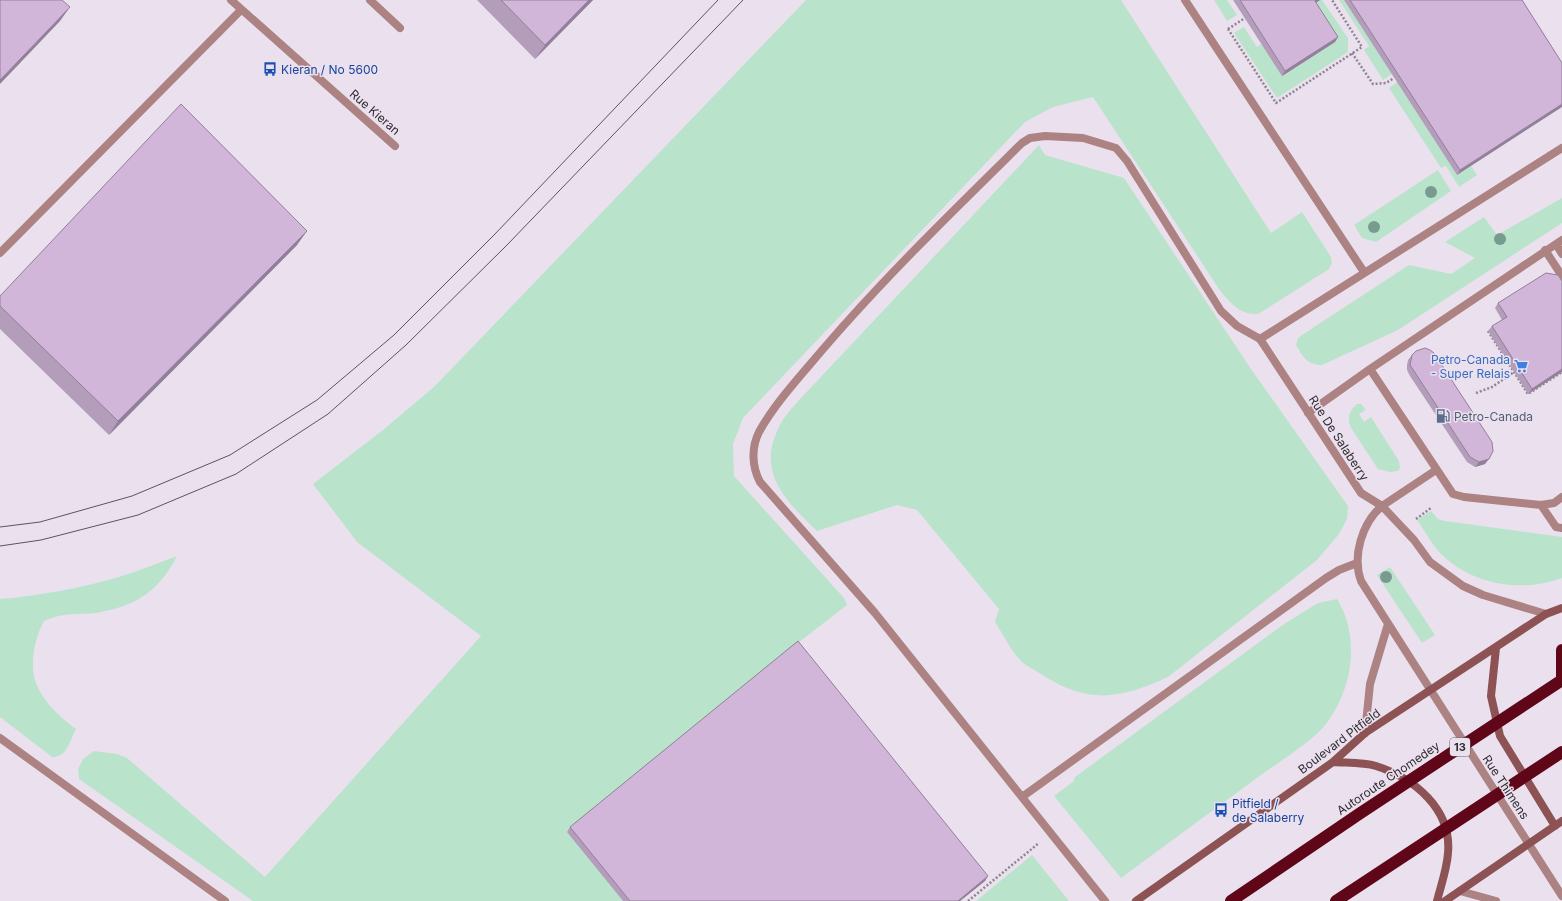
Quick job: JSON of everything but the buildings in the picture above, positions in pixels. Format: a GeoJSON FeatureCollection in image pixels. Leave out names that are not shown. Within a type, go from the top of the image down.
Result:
{"type":"FeatureCollection","features":[{"type":"Feature","properties":{"kind":"highway"},"geometry":{"type":"LineString","coordinates":[[1562,650],[1562,679]]}},
{"type":"Feature","properties":{"kind":"highway","name":"Autoroute Chomedey"},"geometry":{"type":"LineString","coordinates":[[1231,901],[1358,814],[1562,679]]}},
{"type":"Feature","properties":{"kind":"highway"},"geometry":{"type":"LineString","coordinates":[[1336,901],[1562,752]]}},
{"type":"Feature","properties":{"kind":"main road","name":"Boulevard Pitfield"},"geometry":{"type":"LineString","coordinates":[[1136,901],[1333,762],[1365,734],[1546,614],[1562,608]]}},
{"type":"Feature","properties":{"kind":"main road"},"geometry":{"type":"LineString","coordinates":[[1445,901],[1559,824],[1500,736],[1491,696],[1496,648]]}},
{"type":"Feature","properties":{"kind":"main road"},"geometry":{"type":"LineString","coordinates":[[1333,762],[1374,765],[1385,769],[1414,784],[1432,801],[1443,820],[1448,844],[1447,862],[1438,901]]}},
{"type":"Feature","properties":{"kind":"street","name":"Rue Kieran"},"geometry":{"type":"LineString","coordinates":[[231,0],[395,146]]}},
{"type":"Feature","properties":{"kind":"street"},"geometry":{"type":"LineString","coordinates":[[370,0],[400,28]]}},
{"type":"Feature","properties":{"kind":"street"},"geometry":{"type":"LineString","coordinates":[[1185,0],[1364,272]]}},
{"type":"Feature","properties":{"kind":"street"},"geometry":{"type":"LineString","coordinates":[[0,253],[241,10]]}},
{"type":"Feature","properties":{"kind":"street"},"geometry":{"type":"LineString","coordinates":[[1105,901],[875,613],[760,482],[757,476],[753,457],[759,433],[770,415],[807,368],[848,320],[944,219],[1022,143],[1030,138],[1045,136],[1083,138],[1116,148],[1128,161],[1221,311],[1237,326],[1260,339],[1562,148]]}},
{"type":"Feature","properties":{"kind":"street"},"geometry":{"type":"LineString","coordinates":[[1308,413],[1545,250],[1559,242],[1562,254]]}},
{"type":"Feature","properties":{"kind":"street"},"geometry":{"type":"LineString","coordinates":[[1545,250],[1562,276]]}},
{"type":"Feature","properties":{"kind":"street","name":"Rue De Salaberry"},"geometry":{"type":"LineString","coordinates":[[1260,339],[1361,493],[1382,506],[1414,540],[1430,562],[1463,586],[1483,595],[1546,614]]}},
{"type":"Feature","properties":{"kind":"street"},"geometry":{"type":"LineString","coordinates":[[1370,369],[1449,490],[1459,497],[1541,504],[1554,503],[1562,498]]}},
{"type":"Feature","properties":{"kind":"street"},"geometry":{"type":"LineString","coordinates":[[1430,691],[1361,581],[1357,563],[1364,533],[1372,516],[1382,506],[1436,470]]}},
{"type":"Feature","properties":{"kind":"street"},"geometry":{"type":"LineString","coordinates":[[1541,504],[1556,527],[1562,528]]}},
{"type":"Feature","properties":{"kind":"street"},"geometry":{"type":"LineString","coordinates":[[1022,797],[1326,578],[1357,563]]}},
{"type":"Feature","properties":{"kind":"street"},"geometry":{"type":"LineString","coordinates":[[1365,734],[1370,684],[1388,624]]}},
{"type":"Feature","properties":{"kind":"street","name":"Rue Thimens"},"geometry":{"type":"LineString","coordinates":[[1430,691],[1530,844],[1562,896]]}},
{"type":"Feature","properties":{"kind":"street"},"geometry":{"type":"LineString","coordinates":[[0,738],[225,901]]}},
{"type":"Feature","properties":{"kind":"street"},"geometry":{"type":"LineString","coordinates":[[1460,890],[1496,901]]}},
{"type":"Feature","properties":{"kind":"path"},"geometry":{"type":"LineString","coordinates":[[1245,18],[1228,29],[1276,103],[1362,48],[1332,0]]}},
{"type":"Feature","properties":{"kind":"path"},"geometry":{"type":"LineString","coordinates":[[1352,53],[1373,84],[1386,84],[1394,78]]}},
{"type":"Feature","properties":{"kind":"path"},"geometry":{"type":"LineString","coordinates":[[1488,331],[1528,394],[1562,372]]}},
{"type":"Feature","properties":{"kind":"path"},"geometry":{"type":"LineString","coordinates":[[1476,393],[1492,387],[1514,372]]}},
{"type":"Feature","properties":{"kind":"path"},"geometry":{"type":"LineString","coordinates":[[1414,520],[1431,508]]}},
{"type":"Feature","properties":{"kind":"path"},"geometry":{"type":"LineString","coordinates":[[968,901],[1030,850]]}},
{"type":"Feature","properties":{"kind":"green space"},"geometry":{"type":"Polygon","coordinates":[[[806,0],[1121,0],[1271,233],[1302,212],[1331,257],[1332,263],[1329,269],[1258,314],[1252,314],[1241,310],[1231,303],[1219,289],[1093,97],[1053,107],[1025,122],[743,418],[733,444],[734,476],[844,598],[847,605],[794,646],[567,831],[623,901],[253,901],[79,779],[78,769],[83,759],[94,751],[117,754],[127,758],[265,877],[481,636],[357,542],[313,484],[383,430],[435,386],[806,0]]]}},
{"type":"Feature","properties":{"kind":"green space"},"geometry":{"type":"Polygon","coordinates":[[[1214,0],[1227,0],[1237,15],[1227,21],[1214,0]]]}},
{"type":"Feature","properties":{"kind":"green space"},"geometry":{"type":"Polygon","coordinates":[[[1322,0],[1348,38],[1348,52],[1277,98],[1234,33],[1244,27],[1257,47],[1322,0]]]}},
{"type":"Feature","properties":{"kind":"green space"},"geometry":{"type":"Polygon","coordinates":[[[1339,0],[1344,0],[1392,74],[1383,80],[1364,50],[1369,46],[1339,0]]]}},
{"type":"Feature","properties":{"kind":"green space"},"geometry":{"type":"Polygon","coordinates":[[[1397,82],[1457,175],[1471,166],[1477,175],[1459,187],[1446,166],[1441,168],[1389,88],[1397,82]]]}},
{"type":"Feature","properties":{"kind":"green space"},"geometry":{"type":"Polygon","coordinates":[[[1039,145],[1045,155],[1124,178],[1251,369],[1348,506],[1347,519],[1339,534],[1317,560],[1168,677],[1135,690],[1119,694],[1089,694],[1074,691],[1058,684],[1021,661],[1010,647],[995,622],[999,609],[917,510],[897,505],[817,531],[794,508],[785,496],[777,484],[772,471],[771,457],[773,442],[784,418],[801,398],[1039,145]]]}},
{"type":"Feature","properties":{"kind":"green space"},"geometry":{"type":"Polygon","coordinates":[[[1438,170],[1451,191],[1376,242],[1362,238],[1354,225],[1438,170]]]}},
{"type":"Feature","properties":{"kind":"green space"},"geometry":{"type":"Polygon","coordinates":[[[1562,198],[1562,223],[1398,330],[1322,365],[1313,364],[1306,360],[1296,345],[1298,338],[1409,265],[1451,274],[1475,258],[1445,242],[1484,217],[1497,235],[1562,198]]]}},
{"type":"Feature","properties":{"kind":"green space"},"geometry":{"type":"Polygon","coordinates":[[[1357,404],[1361,404],[1366,410],[1359,414],[1364,422],[1371,417],[1399,461],[1400,468],[1398,471],[1390,472],[1378,469],[1351,428],[1349,421],[1350,415],[1352,409],[1357,404]]]}},
{"type":"Feature","properties":{"kind":"green space"},"geometry":{"type":"Polygon","coordinates":[[[1431,511],[1438,519],[1445,521],[1562,537],[1562,578],[1547,583],[1515,585],[1483,579],[1468,573],[1454,565],[1438,551],[1417,520],[1431,511]]]}},
{"type":"Feature","properties":{"kind":"green space"},"geometry":{"type":"Polygon","coordinates":[[[177,556],[156,586],[147,594],[127,605],[101,612],[59,616],[44,621],[38,635],[34,651],[33,668],[36,683],[43,697],[48,703],[64,720],[76,729],[67,748],[61,755],[52,757],[0,717],[0,599],[45,594],[90,585],[126,575],[177,556]]]}},
{"type":"Feature","properties":{"kind":"green space"},"geometry":{"type":"Polygon","coordinates":[[[1390,567],[1435,635],[1422,643],[1377,575],[1390,567]]]}},
{"type":"Feature","properties":{"kind":"green space"},"geometry":{"type":"Polygon","coordinates":[[[1337,599],[1344,613],[1349,629],[1351,661],[1344,692],[1337,707],[1324,727],[1300,748],[1121,878],[1054,796],[1074,781],[1075,777],[1284,624],[1318,603],[1337,599]]]}},
{"type":"Feature","properties":{"kind":"green space"},"geometry":{"type":"Polygon","coordinates":[[[1032,855],[1069,901],[976,901],[1032,855]]]}},
{"type":"Feature","properties":{"kind":"tram line"},"geometry":{"type":"LineString","coordinates":[[0,527],[40,522],[132,496],[230,455],[317,400],[394,335],[495,234],[718,0]]}},
{"type":"Feature","properties":{"kind":"tram line"},"geometry":{"type":"LineString","coordinates":[[0,546],[41,540],[138,515],[236,474],[328,414],[406,345],[507,245],[743,0]]}},
{"type":"Feature","properties":{"kind":"place","name":"Kieran / No 5600"},"geometry":{"type":"Point","coordinates":[270,69]}},
{"type":"Feature","properties":{"kind":"place","name":"Petro-Canada - Super Relais"},"geometry":{"type":"Point","coordinates":[1521,366]}},
{"type":"Feature","properties":{"kind":"place","name":"Petro-Canada"},"geometry":{"type":"Point","coordinates":[1443,416]}},
{"type":"Feature","properties":{"kind":"place","name":"Pitfield / de Salaberry"},"geometry":{"type":"Point","coordinates":[1221,810]}}]}
